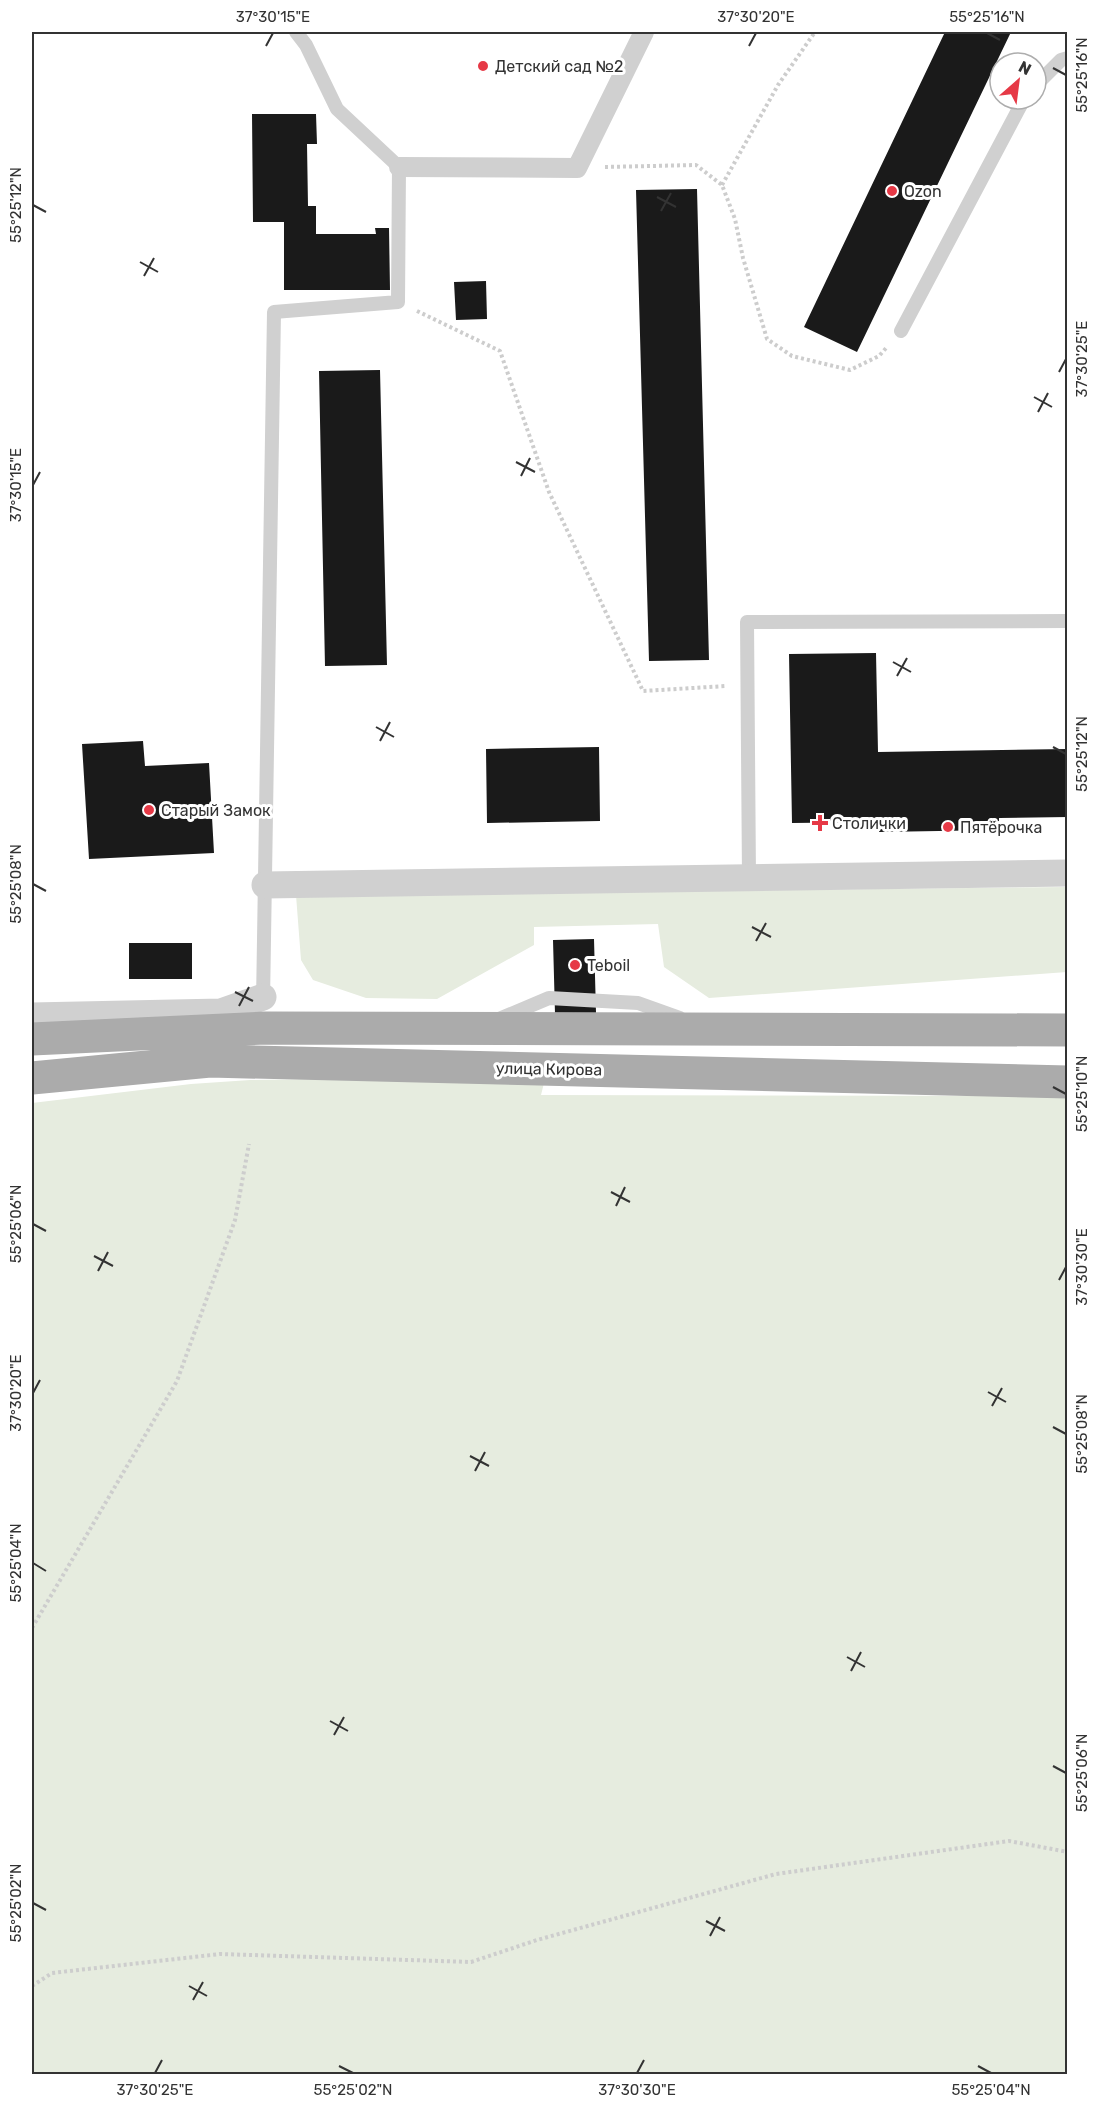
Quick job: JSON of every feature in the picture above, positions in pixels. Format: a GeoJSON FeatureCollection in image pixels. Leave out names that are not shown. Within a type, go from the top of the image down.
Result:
{"type":"FeatureCollection","features":[{"type":"Feature","properties":{"kind":"main road","name":"улица Кирова"},"geometry":{"type":"LineString","coordinates":[[32,1078],[210,1061],[265,1035],[475,1029],[1068,1030]]}},
{"type":"Feature","properties":{"kind":"main road","name":"улица Кирова"},"geometry":{"type":"LineString","coordinates":[[32,1039],[189,1030],[1068,1082]]}},
{"type":"Feature","properties":{"kind":"street"},"geometry":{"type":"LineString","coordinates":[[399,167],[578,168],[644,32]]}},
{"type":"Feature","properties":{"kind":"street"},"geometry":{"type":"LineString","coordinates":[[265,885],[1068,873]]}},
{"type":"Feature","properties":{"kind":"street","name":"улица Кирова"},"geometry":{"type":"LineString","coordinates":[[32,1018],[221,1012],[265,1035]]}},
{"type":"Feature","properties":{"kind":"street","name":"улица Кирова"},"geometry":{"type":"LineString","coordinates":[[32,1018],[189,1030]]}},
{"type":"Feature","properties":{"kind":"lane"},"geometry":{"type":"LineString","coordinates":[[265,1035],[273,312],[398,302],[399,167],[337,110],[306,45],[296,32]]}},
{"type":"Feature","properties":{"kind":"lane"},"geometry":{"type":"LineString","coordinates":[[1048,72],[1060,60],[1068,58]]}},
{"type":"Feature","properties":{"kind":"lane"},"geometry":{"type":"LineString","coordinates":[[901,331],[1018,111]]}},
{"type":"Feature","properties":{"kind":"lane"},"geometry":{"type":"LineString","coordinates":[[748,878],[747,622],[1068,621]]}},
{"type":"Feature","properties":{"kind":"path"},"geometry":{"type":"LineString","coordinates":[[722,185],[778,85],[814,32]]}},
{"type":"Feature","properties":{"kind":"path"},"geometry":{"type":"LineString","coordinates":[[578,168],[696,165],[722,185],[735,219],[743,258],[767,339],[792,356],[850,370],[879,356],[901,331]]}},
{"type":"Feature","properties":{"kind":"path"},"geometry":{"type":"LineString","coordinates":[[398,302],[500,351],[549,492],[643,691],[748,685]]}},
{"type":"Feature","properties":{"kind":"path"},"geometry":{"type":"LineString","coordinates":[[32,1628],[177,1381],[235,1220],[249,1144]]}},
{"type":"Feature","properties":{"kind":"path"},"geometry":{"type":"LineString","coordinates":[[32,1986],[52,1973],[220,1954],[471,1962],[537,1940],[776,1874],[1009,1841],[1068,1852]]}},
{"type":"Feature","properties":{"kind":"shaded area"},"geometry":{"type":"Polygon","coordinates":[[[1067,887],[1067,972],[709,998],[664,967],[658,924],[534,927],[534,945],[437,999],[366,998],[313,980],[301,960],[296,895],[1067,887]]]}},
{"type":"Feature","properties":{"kind":"shaded area"},"geometry":{"type":"Polygon","coordinates":[[[533,1076],[544,1083],[541,1095],[1067,1096],[1067,2074],[32,2074],[32,1103],[191,1084],[250,1080],[533,1076]]]}},
{"type":"Feature","properties":{"kind":"building"},"geometry":{"type":"Polygon","coordinates":[[[945,32],[1011,32],[1002,51],[988,51],[988,80],[857,352],[804,327],[945,32]]]}},
{"type":"Feature","properties":{"kind":"building"},"geometry":{"type":"Polygon","coordinates":[[[252,114],[316,114],[317,144],[307,144],[308,206],[316,206],[316,234],[376,234],[375,228],[389,228],[390,290],[284,290],[284,222],[253,222],[252,114]]]}},
{"type":"Feature","properties":{"kind":"building"},"geometry":{"type":"Polygon","coordinates":[[[697,189],[709,660],[649,661],[636,190],[697,189]]]}},
{"type":"Feature","properties":{"kind":"building"},"geometry":{"type":"Polygon","coordinates":[[[486,281],[487,319],[456,320],[454,282],[486,281]]]}},
{"type":"Feature","properties":{"kind":"building"},"geometry":{"type":"Polygon","coordinates":[[[380,370],[387,665],[325,666],[319,371],[380,370]]]}},
{"type":"Feature","properties":{"kind":"building"},"geometry":{"type":"Polygon","coordinates":[[[876,653],[878,752],[1068,749],[1068,817],[999,818],[999,830],[879,832],[879,822],[792,823],[789,654],[876,653]]]}},
{"type":"Feature","properties":{"kind":"building","name":"Старый Замок"},"geometry":{"type":"Polygon","coordinates":[[[143,741],[145,766],[209,763],[214,853],[89,859],[82,744],[143,741]]]}},
{"type":"Feature","properties":{"kind":"building"},"geometry":{"type":"Polygon","coordinates":[[[599,747],[600,821],[487,823],[486,749],[599,747]]]}},
{"type":"Feature","properties":{"kind":"building"},"geometry":{"type":"Polygon","coordinates":[[[594,939],[596,1013],[555,1014],[553,940],[594,939]]]}},
{"type":"Feature","properties":{"kind":"building"},"geometry":{"type":"Polygon","coordinates":[[[129,943],[192,943],[192,979],[129,979],[129,943]]]}},
{"type":"Feature","properties":{"kind":"place","name":"Детский сад №2"},"geometry":{"type":"Point","coordinates":[483,66]}},
{"type":"Feature","properties":{"kind":"place","name":"Ozon"},"geometry":{"type":"Point","coordinates":[892,191]}},
{"type":"Feature","properties":{"kind":"place","name":"Старый Замок"},"geometry":{"type":"Point","coordinates":[149,810]}},
{"type":"Feature","properties":{"kind":"place","name":"Столички"},"geometry":{"type":"Point","coordinates":[820,823]}},
{"type":"Feature","properties":{"kind":"place","name":"Пятёрочка"},"geometry":{"type":"Point","coordinates":[948,827]}},
{"type":"Feature","properties":{"kind":"place","name":"Teboil"},"geometry":{"type":"Point","coordinates":[575,965]}}]}
